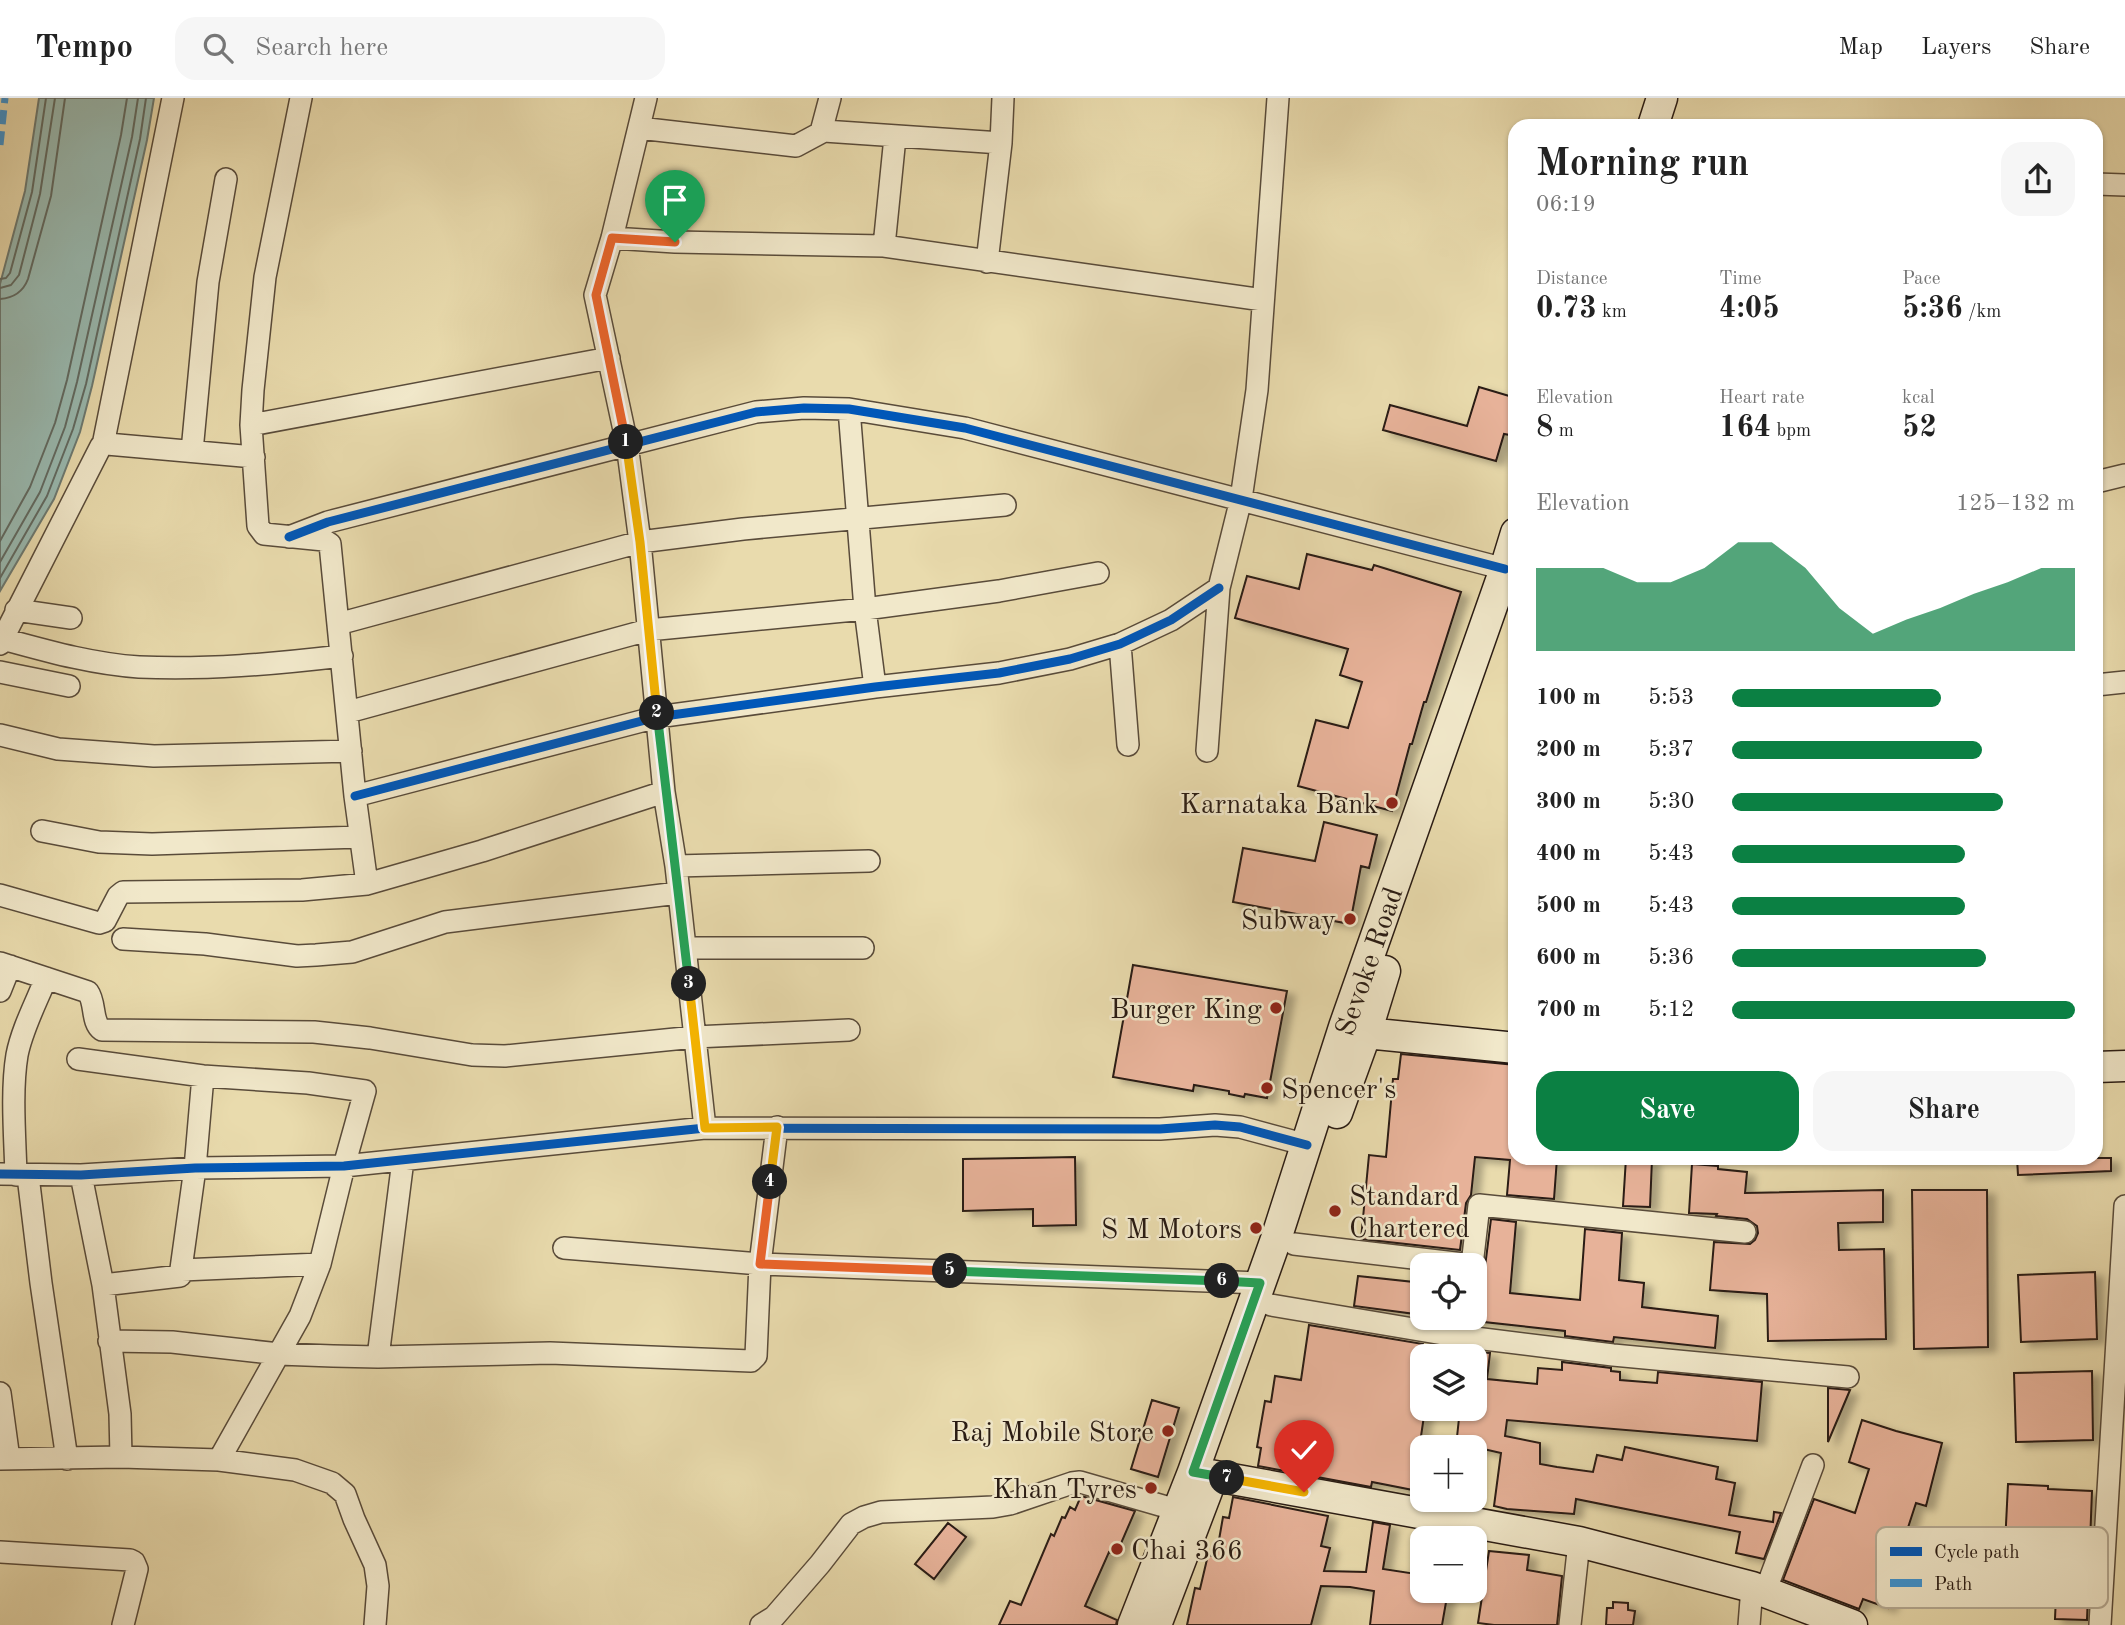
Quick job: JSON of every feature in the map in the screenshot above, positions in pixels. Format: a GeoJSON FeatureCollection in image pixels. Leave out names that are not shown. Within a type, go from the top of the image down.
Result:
{"type":"FeatureCollection","features":[{"type":"Feature","properties":{"kind":"main road"},"geometry":{"type":"LineString","coordinates":[[1637,119],[1644,98]]}},
{"type":"Feature","properties":{"kind":"main road"},"geometry":{"type":"LineString","coordinates":[[1655,119],[1662,98]]}},
{"type":"Feature","properties":{"kind":"main road","name":"Sevoke Road"},"geometry":{"type":"LineString","coordinates":[[1265,1294],[1294,1244],[1324,1149],[1369,987],[1508,588]]}},
{"type":"Feature","properties":{"kind":"main road"},"geometry":{"type":"LineString","coordinates":[[1355,1030],[1508,1047]]}},
{"type":"Feature","properties":{"kind":"main road","name":"Sevoke Road"},"geometry":{"type":"LineString","coordinates":[[1156,1625],[1203,1474],[1265,1294],[1307,1144],[1355,1030]]}},
{"type":"Feature","properties":{"kind":"main road"},"geometry":{"type":"LineString","coordinates":[[2103,1067],[2125,1066]]}},
{"type":"Feature","properties":{"kind":"main road"},"geometry":{"type":"LineString","coordinates":[[1203,1474],[1579,1542],[1759,1590],[1852,1625]]}},
{"type":"Feature","properties":{"kind":"main road","name":"Sevoke Road"},"geometry":{"type":"LineString","coordinates":[[1133,1625],[1177,1510],[1203,1474]]}},
{"type":"Feature","properties":{"kind":"street"},"geometry":{"type":"LineString","coordinates":[[173,98],[103,445],[99,448],[1,641],[57,654],[137,667],[196,668],[271,664],[342,656]]}},
{"type":"Feature","properties":{"kind":"street"},"geometry":{"type":"LineString","coordinates":[[301,98],[265,277],[251,425],[260,530],[264,534],[324,540],[330,544],[359,837],[367,884]]}},
{"type":"Feature","properties":{"kind":"street"},"geometry":{"type":"LineString","coordinates":[[646,98],[596,295],[627,444],[640,542],[664,792],[676,866],[705,1128]]}},
{"type":"Feature","properties":{"kind":"street"},"geometry":{"type":"LineString","coordinates":[[824,131],[822,128],[830,98]]}},
{"type":"Feature","properties":{"kind":"street"},"geometry":{"type":"LineString","coordinates":[[987,262],[1001,143],[1003,98]]}},
{"type":"Feature","properties":{"kind":"street"},"geometry":{"type":"LineString","coordinates":[[1207,751],[1219,588],[1241,499],[1257,390],[1278,98]]}},
{"type":"Feature","properties":{"kind":"street"},"geometry":{"type":"LineString","coordinates":[[639,128],[796,146],[824,131],[1001,143]]}},
{"type":"Feature","properties":{"kind":"street"},"geometry":{"type":"LineString","coordinates":[[884,246],[895,137]]}},
{"type":"Feature","properties":{"kind":"street"},"geometry":{"type":"LineString","coordinates":[[192,451],[208,282],[226,179]]}},
{"type":"Feature","properties":{"kind":"street"},"geometry":{"type":"LineString","coordinates":[[2103,184],[2125,185]]}},
{"type":"Feature","properties":{"kind":"street"},"geometry":{"type":"LineString","coordinates":[[612,238],[675,242],[884,246],[1263,300]]}},
{"type":"Feature","properties":{"kind":"street"},"geometry":{"type":"LineString","coordinates":[[251,425],[609,358]]}},
{"type":"Feature","properties":{"kind":"street"},"geometry":{"type":"LineString","coordinates":[[289,537],[328,522],[756,412],[804,408],[849,409],[965,428],[1241,499],[1508,576]]}},
{"type":"Feature","properties":{"kind":"street"},"geometry":{"type":"LineString","coordinates":[[849,409],[864,609],[875,687]]}},
{"type":"Feature","properties":{"kind":"street"},"geometry":{"type":"LineString","coordinates":[[103,445],[254,457]]}},
{"type":"Feature","properties":{"kind":"street"},"geometry":{"type":"LineString","coordinates":[[2103,480],[2125,475]]}},
{"type":"Feature","properties":{"kind":"street"},"geometry":{"type":"LineString","coordinates":[[338,624],[640,542],[743,529],[1005,505]]}},
{"type":"Feature","properties":{"kind":"street"},"geometry":{"type":"LineString","coordinates":[[348,712],[648,630],[864,609],[1098,573]]}},
{"type":"Feature","properties":{"kind":"street"},"geometry":{"type":"LineString","coordinates":[[355,796],[657,717],[999,673],[1070,659],[1120,644],[1171,620],[1219,588]]}},
{"type":"Feature","properties":{"kind":"street"},"geometry":{"type":"LineString","coordinates":[[16,610],[71,618]]}},
{"type":"Feature","properties":{"kind":"street"},"geometry":{"type":"LineString","coordinates":[[1120,644],[1128,745]]}},
{"type":"Feature","properties":{"kind":"street"},"geometry":{"type":"LineString","coordinates":[[0,672],[69,686]]}},
{"type":"Feature","properties":{"kind":"street"},"geometry":{"type":"LineString","coordinates":[[2103,684],[2125,682]]}},
{"type":"Feature","properties":{"kind":"street"},"geometry":{"type":"LineString","coordinates":[[0,735],[58,749],[154,756],[351,751]]}},
{"type":"Feature","properties":{"kind":"street"},"geometry":{"type":"LineString","coordinates":[[0,895],[99,923],[105,921],[118,896],[123,892],[302,890],[367,884],[482,851],[664,792]]}},
{"type":"Feature","properties":{"kind":"street"},"geometry":{"type":"LineString","coordinates":[[42,831],[99,842],[152,844],[359,837]]}},
{"type":"Feature","properties":{"kind":"street"},"geometry":{"type":"LineString","coordinates":[[676,866],[869,861]]}},
{"type":"Feature","properties":{"kind":"street"},"geometry":{"type":"LineString","coordinates":[[123,939],[205,944],[297,956],[316,955],[352,952],[445,922],[678,893]]}},
{"type":"Feature","properties":{"kind":"street"},"geometry":{"type":"LineString","coordinates":[[685,948],[863,948]]}},
{"type":"Feature","properties":{"kind":"street"},"geometry":{"type":"LineString","coordinates":[[0,991],[5,965],[91,994],[99,1030],[314,1032],[370,1038],[472,1055],[505,1055],[695,1037],[849,1030]]}},
{"type":"Feature","properties":{"kind":"street"},"geometry":{"type":"LineString","coordinates":[[46,978],[22,1037],[18,1054],[15,1073],[14,1175],[41,1283],[67,1459]]}},
{"type":"Feature","properties":{"kind":"street"},"geometry":{"type":"LineString","coordinates":[[78,1059],[203,1076],[308,1083],[364,1090],[365,1095],[320,1264],[300,1316],[219,1460]]}},
{"type":"Feature","properties":{"kind":"street"},"geometry":{"type":"LineString","coordinates":[[103,1285],[180,1276],[195,1168],[203,1076]]}},
{"type":"Feature","properties":{"kind":"street"},"geometry":{"type":"LineString","coordinates":[[14,1175],[344,1166],[705,1128],[1160,1129],[1215,1125],[1240,1127],[1307,1144]]}},
{"type":"Feature","properties":{"kind":"street"},"geometry":{"type":"LineString","coordinates":[[109,1341],[172,1342],[279,1354],[378,1357],[550,1353],[751,1361],[756,1356],[760,1264],[777,1127]]}},
{"type":"Feature","properties":{"kind":"street"},"geometry":{"type":"LineString","coordinates":[[378,1357],[403,1160]]}},
{"type":"Feature","properties":{"kind":"street"},"geometry":{"type":"LineString","coordinates":[[81,1175],[103,1285],[120,1415],[121,1457]]}},
{"type":"Feature","properties":{"kind":"street"},"geometry":{"type":"LineString","coordinates":[[1294,1244],[1472,1265],[1479,1205],[1745,1232]]}},
{"type":"Feature","properties":{"kind":"street"},"geometry":{"type":"LineString","coordinates":[[2106,1527],[2125,1206]]}},
{"type":"Feature","properties":{"kind":"street"},"geometry":{"type":"LineString","coordinates":[[564,1248],[760,1264],[1265,1294],[1443,1334],[1613,1355],[1848,1377]]}},
{"type":"Feature","properties":{"kind":"street"},"geometry":{"type":"LineString","coordinates":[[182,1270],[320,1264]]}},
{"type":"Feature","properties":{"kind":"street"},"geometry":{"type":"LineString","coordinates":[[0,1393],[4,1459],[121,1457],[219,1460],[295,1470],[340,1488],[375,1565],[378,1586],[375,1625]]}},
{"type":"Feature","properties":{"kind":"street"},"geometry":{"type":"LineString","coordinates":[[1749,1625],[1759,1590],[1813,1465]]}},
{"type":"Feature","properties":{"kind":"street"},"geometry":{"type":"LineString","coordinates":[[761,1625],[774,1617],[851,1524],[881,1512],[993,1507],[1080,1482],[1177,1510]]}},
{"type":"Feature","properties":{"kind":"street"},"geometry":{"type":"LineString","coordinates":[[1570,1625],[1579,1542]]}},
{"type":"Feature","properties":{"kind":"street"},"geometry":{"type":"LineString","coordinates":[[0,1552],[134,1562],[137,1569],[123,1625]]}},
{"type":"Feature","properties":{"kind":"water"},"geometry":{"type":"Polygon","coordinates":[[[39,98],[154,98],[147,140],[80,432],[54,499],[0,591],[0,284],[25,191],[39,98]]]}},
{"type":"Feature","properties":{"kind":"building"},"geometry":{"type":"Polygon","coordinates":[[[1479,387],[1508,396],[1508,435],[1504,434],[1496,461],[1383,430],[1390,405],[1467,426],[1479,387]]]}},
{"type":"Feature","properties":{"kind":"building"},"geometry":{"type":"Polygon","coordinates":[[[1307,554],[1372,570],[1374,565],[1461,592],[1410,744],[1392,811],[1298,786],[1316,720],[1348,728],[1362,682],[1340,675],[1348,649],[1235,618],[1247,576],[1299,589],[1307,554]]]}},
{"type":"Feature","properties":{"kind":"building"},"geometry":{"type":"Polygon","coordinates":[[[1324,822],[1377,835],[1369,868],[1361,866],[1350,924],[1233,902],[1243,848],[1315,861],[1324,822]]]}},
{"type":"Feature","properties":{"kind":"building"},"geometry":{"type":"Polygon","coordinates":[[[1133,965],[1287,991],[1267,1098],[1245,1094],[1244,1097],[1229,1094],[1229,1091],[1194,1085],[1193,1091],[1113,1077],[1133,965]]]}},
{"type":"Feature","properties":{"kind":"building"},"geometry":{"type":"Polygon","coordinates":[[[1401,1054],[1508,1064],[1508,1160],[1475,1157],[1471,1195],[1466,1203],[1460,1250],[1361,1239],[1369,1155],[1386,1157],[1393,1079],[1398,1079],[1401,1054]]]}},
{"type":"Feature","properties":{"kind":"building"},"geometry":{"type":"Polygon","coordinates":[[[1075,1157],[1076,1225],[1033,1226],[1033,1209],[963,1211],[963,1159],[1075,1157]]]}},
{"type":"Feature","properties":{"kind":"building"},"geometry":{"type":"Polygon","coordinates":[[[2103,1158],[2111,1158],[2111,1171],[2018,1175],[2017,1165],[2103,1165],[2103,1158]]]}},
{"type":"Feature","properties":{"kind":"building"},"geometry":{"type":"Polygon","coordinates":[[[1510,1165],[1556,1165],[1554,1199],[1507,1195],[1510,1165]]]}},
{"type":"Feature","properties":{"kind":"building"},"geometry":{"type":"Polygon","coordinates":[[[1626,1165],[1652,1165],[1650,1207],[1623,1206],[1626,1165]]]}},
{"type":"Feature","properties":{"kind":"building"},"geometry":{"type":"Polygon","coordinates":[[[1692,1165],[1718,1166],[1718,1169],[1747,1172],[1745,1193],[1883,1190],[1883,1222],[1838,1223],[1839,1250],[1884,1249],[1886,1339],[1768,1341],[1767,1294],[1710,1290],[1714,1242],[1750,1244],[1758,1233],[1757,1226],[1747,1219],[1689,1213],[1692,1165]]]}},
{"type":"Feature","properties":{"kind":"building"},"geometry":{"type":"Polygon","coordinates":[[[1912,1190],[1987,1190],[1988,1347],[1914,1349],[1912,1190]]]}},
{"type":"Feature","properties":{"kind":"building"},"geometry":{"type":"Polygon","coordinates":[[[1491,1219],[1516,1222],[1510,1293],[1580,1300],[1585,1229],[1622,1233],[1619,1280],[1644,1283],[1642,1307],[1718,1316],[1715,1348],[1614,1337],[1613,1342],[1565,1336],[1565,1331],[1487,1322],[1487,1253],[1491,1219]]]}},
{"type":"Feature","properties":{"kind":"building"},"geometry":{"type":"Polygon","coordinates":[[[2095,1272],[2097,1339],[2021,1342],[2018,1275],[2095,1272]]]}},
{"type":"Feature","properties":{"kind":"building"},"geometry":{"type":"Polygon","coordinates":[[[1358,1276],[1410,1282],[1410,1313],[1354,1306],[1358,1276]]]}},
{"type":"Feature","properties":{"kind":"building"},"geometry":{"type":"Polygon","coordinates":[[[1309,1325],[1423,1344],[1410,1344],[1410,1421],[1423,1421],[1421,1435],[1410,1435],[1410,1489],[1372,1482],[1371,1487],[1258,1466],[1261,1448],[1257,1447],[1265,1401],[1271,1402],[1275,1376],[1301,1380],[1309,1325]]]}},
{"type":"Feature","properties":{"kind":"building"},"geometry":{"type":"Polygon","coordinates":[[[1487,1353],[1490,1353],[1487,1379],[1487,1353]]]}},
{"type":"Feature","properties":{"kind":"building"},"geometry":{"type":"Polygon","coordinates":[[[1562,1362],[1611,1368],[1611,1371],[1620,1372],[1620,1380],[1657,1383],[1658,1372],[1762,1382],[1757,1441],[1507,1420],[1505,1436],[1540,1443],[1540,1464],[1557,1467],[1593,1472],[1597,1455],[1622,1460],[1625,1447],[1718,1467],[1716,1479],[1735,1483],[1729,1515],[1773,1522],[1774,1512],[1781,1513],[1764,1559],[1736,1553],[1740,1532],[1576,1499],[1574,1514],[1494,1506],[1501,1453],[1487,1450],[1487,1435],[1457,1435],[1459,1421],[1487,1421],[1487,1379],[1537,1384],[1538,1368],[1562,1370],[1562,1362]]]}},
{"type":"Feature","properties":{"kind":"building"},"geometry":{"type":"Polygon","coordinates":[[[2092,1371],[2093,1440],[2016,1442],[2014,1373],[2092,1371]]]}},
{"type":"Feature","properties":{"kind":"building"},"geometry":{"type":"Polygon","coordinates":[[[1828,1388],[1850,1390],[1828,1442],[1828,1388]]]}},
{"type":"Feature","properties":{"kind":"building"},"geometry":{"type":"Polygon","coordinates":[[[1152,1400],[1179,1408],[1158,1477],[1131,1469],[1152,1400]]]}},
{"type":"Feature","properties":{"kind":"building"},"geometry":{"type":"Polygon","coordinates":[[[1862,1420],[1942,1443],[1926,1506],[1916,1503],[1908,1527],[1876,1527],[1876,1604],[1863,1599],[1859,1609],[1783,1580],[1814,1499],[1855,1513],[1869,1469],[1849,1462],[1862,1420]]]}},
{"type":"Feature","properties":{"kind":"building"},"geometry":{"type":"Polygon","coordinates":[[[2008,1484],[2092,1491],[2091,1527],[2006,1527],[2008,1484]]]}},
{"type":"Feature","properties":{"kind":"building"},"geometry":{"type":"Polygon","coordinates":[[[1081,1496],[1135,1511],[1116,1555],[1109,1552],[1085,1606],[1117,1620],[1116,1625],[999,1625],[1010,1601],[1021,1605],[1051,1534],[1054,1536],[1062,1517],[1065,1518],[1070,1507],[1075,1510],[1081,1496]]]}},
{"type":"Feature","properties":{"kind":"building"},"geometry":{"type":"Polygon","coordinates":[[[1233,1497],[1328,1516],[1321,1546],[1330,1548],[1324,1571],[1366,1572],[1373,1522],[1390,1525],[1383,1569],[1410,1573],[1410,1603],[1446,1603],[1442,1625],[1370,1625],[1374,1591],[1321,1586],[1311,1625],[1187,1625],[1195,1588],[1200,1589],[1208,1555],[1216,1557],[1223,1517],[1229,1518],[1233,1497]]]}},
{"type":"Feature","properties":{"kind":"building"},"geometry":{"type":"Polygon","coordinates":[[[948,1523],[966,1537],[934,1579],[915,1564],[948,1523]]]}},
{"type":"Feature","properties":{"kind":"building"},"geometry":{"type":"Polygon","coordinates":[[[1489,1551],[1529,1555],[1527,1570],[1562,1576],[1557,1625],[1478,1623],[1481,1603],[1487,1603],[1489,1551]]]}},
{"type":"Feature","properties":{"kind":"building"},"geometry":{"type":"Polygon","coordinates":[[[1613,1602],[1628,1603],[1628,1610],[1635,1611],[1633,1625],[1606,1625],[1607,1608],[1613,1608],[1613,1602]]]}},
{"type":"Feature","properties":{"kind":"building"},"geometry":{"type":"Polygon","coordinates":[[[2055,1608],[2087,1608],[2087,1620],[2055,1619],[2055,1608]]]}},
{"type":"Feature","properties":{"kind":"marked path"},"geometry":{"type":"LineString","coordinates":[[0,145],[5,98]]}},
{"type":"Feature","properties":{"kind":"cycle path"},"geometry":{"type":"LineString","coordinates":[[289,537],[328,522],[756,412],[804,408],[849,409],[965,428],[1505,569]]}},
{"type":"Feature","properties":{"kind":"cycle path"},"geometry":{"type":"LineString","coordinates":[[355,796],[657,717],[999,673],[1070,659],[1120,644],[1171,620],[1219,588]]}},
{"type":"Feature","properties":{"kind":"cycle path"},"geometry":{"type":"LineString","coordinates":[[0,1174],[81,1175],[195,1168],[344,1166],[705,1128],[1160,1129],[1215,1125],[1240,1127],[1307,1145]]}},
{"type":"Feature","properties":{"kind":"place","name":"Karnataka Bank"},"geometry":{"type":"Point","coordinates":[1392,803]}},
{"type":"Feature","properties":{"kind":"place","name":"Subway"},"geometry":{"type":"Point","coordinates":[1350,919]}},
{"type":"Feature","properties":{"kind":"place","name":"Burger King"},"geometry":{"type":"Point","coordinates":[1276,1008]}},
{"type":"Feature","properties":{"kind":"place","name":"Spencer's"},"geometry":{"type":"Point","coordinates":[1267,1088]}},
{"type":"Feature","properties":{"kind":"place","name":"Standard Chartered"},"geometry":{"type":"Point","coordinates":[1335,1211]}},
{"type":"Feature","properties":{"kind":"place","name":"S M Motors"},"geometry":{"type":"Point","coordinates":[1256,1228]}},
{"type":"Feature","properties":{"kind":"place","name":"Raj Mobile Store"},"geometry":{"type":"Point","coordinates":[1168,1431]}},
{"type":"Feature","properties":{"kind":"place","name":"Khan Tyres"},"geometry":{"type":"Point","coordinates":[1151,1488]}},
{"type":"Feature","properties":{"kind":"place","name":"Chai 366"},"geometry":{"type":"Point","coordinates":[1117,1549]}},
{"type":"Feature","properties":{"kind":"route"},"geometry":{"type":"LineString","coordinates":[[675,242],[612,238],[596,295],[627,444],[640,542],[664,792],[676,866],[705,1128],[777,1127],[760,1264],[1260,1283],[1193,1472],[1304,1492]]}}]}
